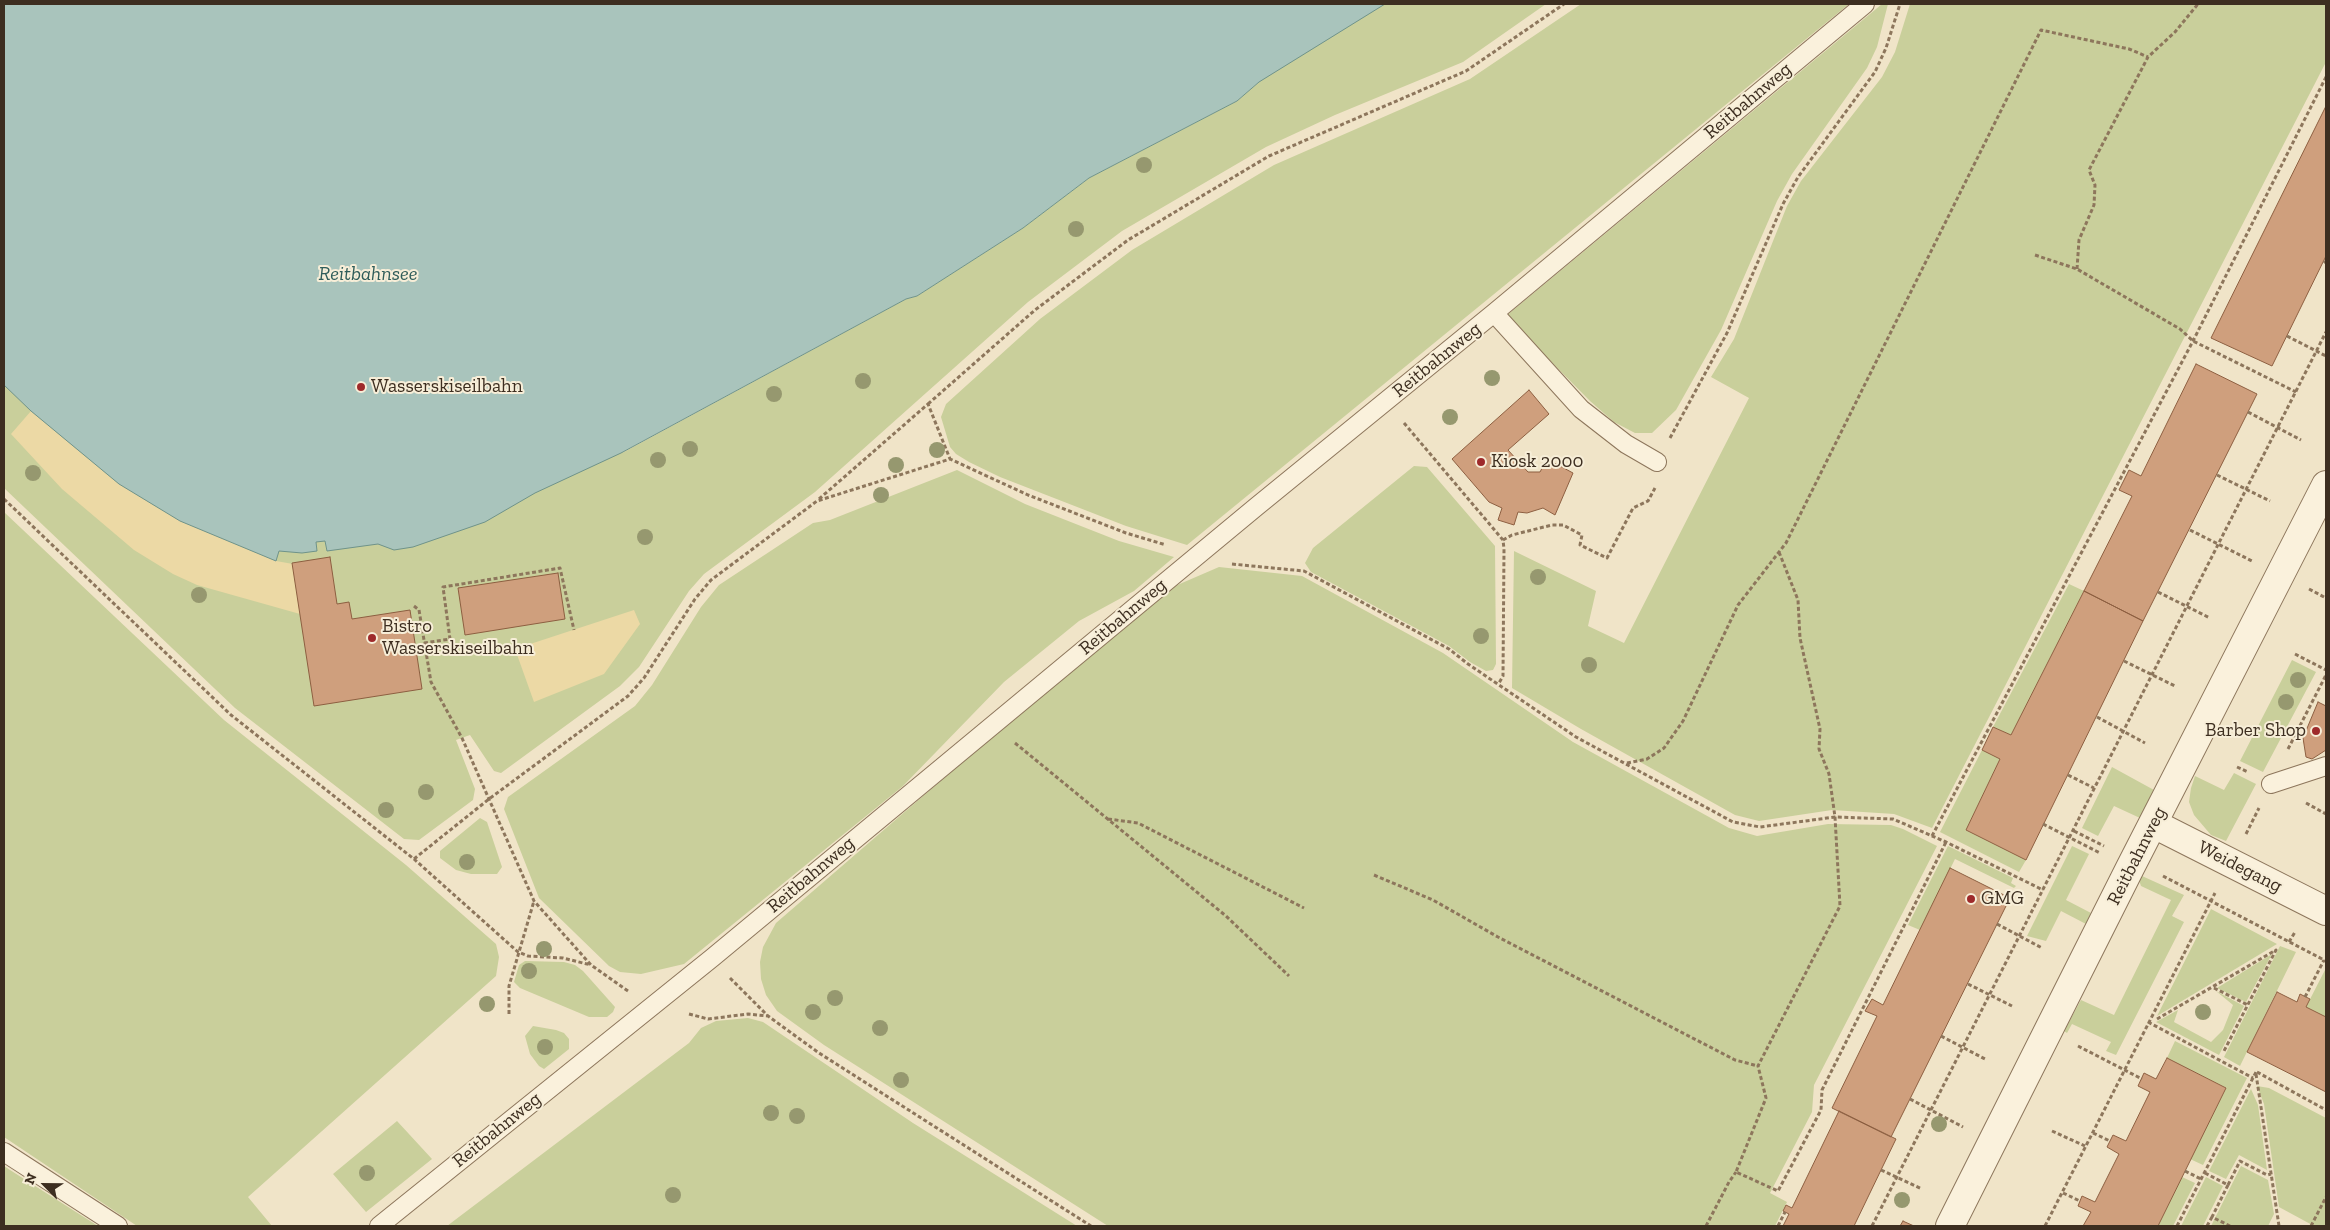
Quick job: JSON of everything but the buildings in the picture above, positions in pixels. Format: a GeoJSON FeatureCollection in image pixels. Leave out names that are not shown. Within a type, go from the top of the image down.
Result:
{"type":"FeatureCollection","features":[{"type":"Feature","properties":{"kind":"street","name":"Reitbahnweg"},"geometry":{"type":"LineString","coordinates":[[1950,1226],[2326,485]]}},
{"type":"Feature","properties":{"kind":"street","name":"Weidegang"},"geometry":{"type":"LineString","coordinates":[[2154,824],[2326,911]]}},
{"type":"Feature","properties":{"kind":"lane","name":"Reitbahnweg"},"geometry":{"type":"LineString","coordinates":[[379,1226],[712,958],[1494,313],[1865,4]]}},
{"type":"Feature","properties":{"kind":"lane"},"geometry":{"type":"LineString","coordinates":[[1494,313],[1581,409],[1626,444],[1657,462]]}},
{"type":"Feature","properties":{"kind":"lane"},"geometry":{"type":"LineString","coordinates":[[2271,784],[2326,766]]}},
{"type":"Feature","properties":{"kind":"lane"},"geometry":{"type":"LineString","coordinates":[[4,1152],[118,1226]]}},
{"type":"Feature","properties":{"kind":"path"},"geometry":{"type":"LineString","coordinates":[[414,860],[489,799],[628,696],[644,678],[695,599],[711,580],[817,501],[1035,310],[1128,240],[1269,156],[1466,71],[1564,4]]}},
{"type":"Feature","properties":{"kind":"path"},"geometry":{"type":"LineString","coordinates":[[1503,540],[1512,535],[1552,525],[1563,525],[1582,535],[1580,545],[1607,558],[1633,508],[1648,501],[1655,487],[1657,462],[1728,333],[1783,204],[1798,177],[1875,72],[1886,48],[1900,4]]}},
{"type":"Feature","properties":{"kind":"path"},"geometry":{"type":"LineString","coordinates":[[2076,269],[2079,240],[2094,205],[2095,185],[2089,170],[2148,57],[2175,32],[2198,4]]}},
{"type":"Feature","properties":{"kind":"path"},"geometry":{"type":"LineString","coordinates":[[1626,764],[1647,758],[1664,748],[1683,721],[1738,605],[1786,543],[2041,30],[2129,49],[2148,57]]}},
{"type":"Feature","properties":{"kind":"path"},"geometry":{"type":"LineString","coordinates":[[1932,836],[2122,478],[2326,77]]}},
{"type":"Feature","properties":{"kind":"path"},"geometry":{"type":"LineString","coordinates":[[2035,254],[2076,269],[2180,329],[2193,341],[2296,392]]}},
{"type":"Feature","properties":{"kind":"path"},"geometry":{"type":"LineString","coordinates":[[1872,1226],[2326,332]]}},
{"type":"Feature","properties":{"kind":"path"},"geometry":{"type":"LineString","coordinates":[[2286,336],[2326,356]]}},
{"type":"Feature","properties":{"kind":"path"},"geometry":{"type":"LineString","coordinates":[[1386,402],[1503,540],[1503,676],[1499,683]]}},
{"type":"Feature","properties":{"kind":"path"},"geometry":{"type":"LineString","coordinates":[[928,404],[950,459],[1002,484],[1126,533],[1229,564],[1304,571],[1449,649],[1468,664],[1499,683],[1576,737],[1733,822],[1760,827],[1835,817],[1894,819],[1946,842],[2043,890]]}},
{"type":"Feature","properties":{"kind":"path"},"geometry":{"type":"LineString","coordinates":[[2248,412],[2301,440]]}},
{"type":"Feature","properties":{"kind":"path"},"geometry":{"type":"LineString","coordinates":[[817,501],[950,459]]}},
{"type":"Feature","properties":{"kind":"path"},"geometry":{"type":"LineString","coordinates":[[2217,475],[2270,501]]}},
{"type":"Feature","properties":{"kind":"path"},"geometry":{"type":"LineString","coordinates":[[4,499],[231,715],[414,860],[518,952],[528,956],[563,958],[591,965]]}},
{"type":"Feature","properties":{"kind":"path"},"geometry":{"type":"LineString","coordinates":[[2190,530],[2233,551]]}},
{"type":"Feature","properties":{"kind":"path"},"geometry":{"type":"LineString","coordinates":[[1706,1226],[1736,1172],[1766,1098],[1758,1066],[1840,906],[1835,817],[1829,774],[1820,749],[1820,729],[1800,638],[1798,600],[1779,552]]}},
{"type":"Feature","properties":{"kind":"path"},"geometry":{"type":"LineString","coordinates":[[424,643],[450,639],[443,587],[560,568],[574,630]]}},
{"type":"Feature","properties":{"kind":"path"},"geometry":{"type":"LineString","coordinates":[[2158,592],[2210,618]]}},
{"type":"Feature","properties":{"kind":"path"},"geometry":{"type":"LineString","coordinates":[[414,606],[419,610],[431,682],[462,738],[534,901],[591,965],[634,996],[654,1004],[708,1019],[748,1014],[768,1016]]}},
{"type":"Feature","properties":{"kind":"path"},"geometry":{"type":"LineString","coordinates":[[2295,654],[2326,670]]}},
{"type":"Feature","properties":{"kind":"path"},"geometry":{"type":"LineString","coordinates":[[2124,661],[2175,686]]}},
{"type":"Feature","properties":{"kind":"path"},"geometry":{"type":"LineString","coordinates":[[2045,1226],[2326,675]]}},
{"type":"Feature","properties":{"kind":"path"},"geometry":{"type":"LineString","coordinates":[[2097,717],[2145,743]]}},
{"type":"Feature","properties":{"kind":"path"},"geometry":{"type":"LineString","coordinates":[[997,722],[1019,748],[1226,916],[1289,976]]}},
{"type":"Feature","properties":{"kind":"path"},"geometry":{"type":"LineString","coordinates":[[2302,722],[2307,724]]}},
{"type":"Feature","properties":{"kind":"path"},"geometry":{"type":"LineString","coordinates":[[2068,775],[2094,788]]}},
{"type":"Feature","properties":{"kind":"path"},"geometry":{"type":"LineString","coordinates":[[1107,818],[1138,823],[1304,908]]}},
{"type":"Feature","properties":{"kind":"path"},"geometry":{"type":"LineString","coordinates":[[2043,824],[2091,849]]}},
{"type":"Feature","properties":{"kind":"path"},"geometry":{"type":"LineString","coordinates":[[1736,1172],[1778,1191],[1821,1110],[1822,1090],[1946,842]]}},
{"type":"Feature","properties":{"kind":"path"},"geometry":{"type":"LineString","coordinates":[[2134,861],[2325,961],[2305,997]]}},
{"type":"Feature","properties":{"kind":"path"},"geometry":{"type":"LineString","coordinates":[[1374,875],[1433,900],[1498,937],[1736,1060],[1758,1066]]}},
{"type":"Feature","properties":{"kind":"path"},"geometry":{"type":"LineString","coordinates":[[510,1014],[509,986],[534,901]]}},
{"type":"Feature","properties":{"kind":"path"},"geometry":{"type":"LineString","coordinates":[[1997,924],[2042,948]]}},
{"type":"Feature","properties":{"kind":"path"},"geometry":{"type":"LineString","coordinates":[[2157,1019],[2214,988],[2276,950],[2224,1051]]}},
{"type":"Feature","properties":{"kind":"path"},"geometry":{"type":"LineString","coordinates":[[712,958],[745,995],[768,1016],[819,1053],[1091,1226]]}},
{"type":"Feature","properties":{"kind":"path"},"geometry":{"type":"LineString","coordinates":[[1968,984],[2012,1006]]}},
{"type":"Feature","properties":{"kind":"path"},"geometry":{"type":"LineString","coordinates":[[2214,988],[2248,1005]]}},
{"type":"Feature","properties":{"kind":"path"},"geometry":{"type":"LineString","coordinates":[[2148,1022],[2253,1078]]}},
{"type":"Feature","properties":{"kind":"path"},"geometry":{"type":"LineString","coordinates":[[1941,1036],[1985,1059]]}},
{"type":"Feature","properties":{"kind":"path"},"geometry":{"type":"LineString","coordinates":[[2107,1061],[2142,1079]]}},
{"type":"Feature","properties":{"kind":"path"},"geometry":{"type":"LineString","coordinates":[[2177,1226],[2256,1072]]}},
{"type":"Feature","properties":{"kind":"path"},"geometry":{"type":"LineString","coordinates":[[2256,1072],[2326,1110]]}},
{"type":"Feature","properties":{"kind":"path"},"geometry":{"type":"LineString","coordinates":[[2256,1072],[2280,1226]]}},
{"type":"Feature","properties":{"kind":"path"},"geometry":{"type":"LineString","coordinates":[[1910,1100],[1947,1118]]}},
{"type":"Feature","properties":{"kind":"path"},"geometry":{"type":"LineString","coordinates":[[2052,1130],[2085,1146]]}},
{"type":"Feature","properties":{"kind":"path"},"geometry":{"type":"LineString","coordinates":[[2092,1133],[2110,1141]]}},
{"type":"Feature","properties":{"kind":"path"},"geometry":{"type":"LineString","coordinates":[[2207,1226],[2240,1161],[2267,1175],[2272,1174]]}},
{"type":"Feature","properties":{"kind":"path"},"geometry":{"type":"LineString","coordinates":[[1881,1170],[1922,1190]]}},
{"type":"Feature","properties":{"kind":"path"},"geometry":{"type":"LineString","coordinates":[[2185,1171],[2201,1179]]}},
{"type":"Feature","properties":{"kind":"path"},"geometry":{"type":"LineString","coordinates":[[2205,1173],[2228,1184]]}},
{"type":"Feature","properties":{"kind":"path"},"geometry":{"type":"LineString","coordinates":[[2062,1192],[2080,1201]]}},
{"type":"Feature","properties":{"kind":"path"},"geometry":{"type":"LineString","coordinates":[[2311,1226],[2326,1197]]}},
{"type":"Feature","properties":{"kind":"path"},"geometry":{"type":"LineString","coordinates":[[1778,1226],[1785,1212]]}},
{"type":"Feature","properties":{"kind":"path"},"geometry":{"type":"LineString","coordinates":[[2212,1217],[2230,1226]]}},
{"type":"Feature","properties":{"kind":"green space","name":"Reitbahnsee"},"geometry":{"type":"Polygon","coordinates":[[[9,4],[1546,4],[1463,62],[1335,115],[1266,147],[1122,231],[1028,302],[815,492],[704,574],[689,591],[639,667],[620,686],[501,773],[494,771],[470,735],[456,740],[475,789],[473,800],[419,840],[404,839],[235,708],[4,488],[4,13],[9,4]],[[1240,32],[622,453],[906,299],[917,296],[1023,228],[1089,178],[1237,101],[1259,82],[1240,32]]]}},
{"type":"Feature","properties":{"kind":"green space"},"geometry":{"type":"Polygon","coordinates":[[[1581,4],[1849,4],[1187,545],[1126,526],[1000,477],[969,462],[956,454],[950,447],[941,417],[946,404],[1040,319],[1132,250],[1274,165],[1470,79],[1581,4]]]}},
{"type":"Feature","properties":{"kind":"green space"},"geometry":{"type":"Polygon","coordinates":[[[1882,4],[1888,4],[1877,47],[1867,68],[1792,174],[1777,201],[1721,330],[1676,410],[1652,433],[1635,433],[1614,422],[1590,401],[1506,316],[1882,4]]]}},
{"type":"Feature","properties":{"kind":"green space"},"geometry":{"type":"Polygon","coordinates":[[[1910,4],[2326,4],[2326,62],[1932,828],[1894,814],[1832,810],[1759,821],[1735,815],[1512,688],[1514,551],[1596,591],[1588,626],[1624,643],[1749,398],[1711,377],[1734,339],[1787,206],[1801,181],[1882,77],[1895,52],[1910,4]]]}},
{"type":"Feature","properties":{"kind":"green space"},"geometry":{"type":"Polygon","coordinates":[[[1414,466],[1427,467],[1495,546],[1496,664],[1493,670],[1486,671],[1470,662],[1449,646],[1311,572],[1305,563],[1313,548],[1414,466]]]}},
{"type":"Feature","properties":{"kind":"green space"},"geometry":{"type":"Polygon","coordinates":[[[957,470],[1025,504],[1119,541],[1174,557],[1134,591],[1079,621],[1004,682],[903,786],[684,964],[641,974],[620,972],[609,966],[539,898],[504,809],[508,797],[635,706],[652,685],[701,607],[719,585],[813,523],[830,520],[957,470]]]}},
{"type":"Feature","properties":{"kind":"green space"},"geometry":{"type":"Polygon","coordinates":[[[4,512],[224,720],[406,865],[496,944],[499,957],[496,976],[248,1197],[272,1226],[137,1226],[4,1137],[4,512]]]}},
{"type":"Feature","properties":{"kind":"green space"},"geometry":{"type":"Polygon","coordinates":[[[1219,567],[1302,576],[1443,653],[1573,742],[1729,828],[1757,836],[1828,824],[1891,825],[1937,846],[1814,1085],[1812,1112],[1770,1193],[1787,1202],[1775,1226],[1108,1226],[824,1045],[777,1011],[766,995],[761,979],[760,962],[763,947],[776,923],[988,740],[1175,586],[1219,567]]]}},
{"type":"Feature","properties":{"kind":"green space"},"geometry":{"type":"Polygon","coordinates":[[[2069,584],[2084,591],[2011,735],[1993,727],[2069,584]]]}},
{"type":"Feature","properties":{"kind":"green space"},"geometry":{"type":"Polygon","coordinates":[[[2292,660],[2316,672],[2263,772],[2240,761],[2292,660]]]}},
{"type":"Feature","properties":{"kind":"green space"},"geometry":{"type":"Polygon","coordinates":[[[1982,750],[2000,759],[1966,830],[2026,860],[2019,872],[1940,832],[1982,750]]]}},
{"type":"Feature","properties":{"kind":"green space"},"geometry":{"type":"Polygon","coordinates":[[[2112,767],[2154,790],[2140,818],[2114,806],[2098,836],[2082,828],[2112,767]]]}},
{"type":"Feature","properties":{"kind":"green space"},"geometry":{"type":"Polygon","coordinates":[[[2234,773],[2256,784],[2226,841],[2211,835],[2194,815],[2189,802],[2195,776],[2224,790],[2234,773]]]}},
{"type":"Feature","properties":{"kind":"green space"},"geometry":{"type":"Polygon","coordinates":[[[480,818],[487,822],[502,867],[497,874],[471,874],[456,870],[440,858],[440,851],[480,818]]]}},
{"type":"Feature","properties":{"kind":"green space"},"geometry":{"type":"Polygon","coordinates":[[[1948,846],[2013,878],[2011,883],[2016,886],[2014,888],[1955,859],[1920,930],[1908,925],[1948,846]]]}},
{"type":"Feature","properties":{"kind":"green space"},"geometry":{"type":"Polygon","coordinates":[[[2072,846],[2089,854],[2066,900],[2091,913],[2086,924],[2061,911],[2046,941],[2027,936],[2072,846]]]}},
{"type":"Feature","properties":{"kind":"green space"},"geometry":{"type":"Polygon","coordinates":[[[2142,876],[2184,895],[2172,916],[2184,922],[2116,1055],[2106,1051],[2111,1042],[2072,1024],[2067,1033],[2064,1031],[2081,1000],[2114,1015],[2171,900],[2141,886],[2139,880],[2142,876]]]}},
{"type":"Feature","properties":{"kind":"green space"},"geometry":{"type":"Polygon","coordinates":[[[2211,909],[2277,944],[2157,1016],[2207,917],[2211,909]]]}},
{"type":"Feature","properties":{"kind":"green space"},"geometry":{"type":"Polygon","coordinates":[[[2280,946],[2296,952],[2240,1066],[2224,1057],[2280,946]]]}},
{"type":"Feature","properties":{"kind":"green space"},"geometry":{"type":"Polygon","coordinates":[[[2272,954],[2246,1002],[2217,988],[2272,954]]]}},
{"type":"Feature","properties":{"kind":"green space"},"geometry":{"type":"Polygon","coordinates":[[[525,961],[564,962],[575,965],[583,971],[615,1007],[613,1012],[607,1017],[589,1017],[520,988],[514,982],[519,965],[525,961]]]}},
{"type":"Feature","properties":{"kind":"green space"},"geometry":{"type":"Polygon","coordinates":[[[2326,970],[2326,1017],[2306,1007],[2326,970]]]}},
{"type":"Feature","properties":{"kind":"green space"},"geometry":{"type":"Polygon","coordinates":[[[2216,991],[2244,1006],[2219,1055],[2156,1022],[2178,1010],[2174,1022],[2211,1042],[2223,1030],[2233,1005],[2216,991]]]}},
{"type":"Feature","properties":{"kind":"green space"},"geometry":{"type":"Polygon","coordinates":[[[748,1018],[763,1022],[913,1123],[1077,1226],[447,1226],[689,1043],[701,1028],[716,1021],[748,1018]]]}},
{"type":"Feature","properties":{"kind":"green space"},"geometry":{"type":"Polygon","coordinates":[[[533,1026],[556,1030],[564,1033],[569,1039],[569,1049],[544,1069],[539,1066],[530,1054],[525,1036],[533,1026]]]}},
{"type":"Feature","properties":{"kind":"green space"},"geometry":{"type":"Polygon","coordinates":[[[2175,1041],[2247,1078],[2203,1165],[2190,1159],[2226,1088],[2167,1058],[2175,1041]]]}},
{"type":"Feature","properties":{"kind":"green space"},"geometry":{"type":"Polygon","coordinates":[[[2257,1086],[2269,1088],[2326,1118],[2326,1226],[2314,1226],[2279,1207],[2264,1104],[2257,1086]]]}},
{"type":"Feature","properties":{"kind":"green space"},"geometry":{"type":"Polygon","coordinates":[[[2251,1089],[2258,1105],[2267,1170],[2239,1155],[2226,1179],[2209,1171],[2251,1089]]]}},
{"type":"Feature","properties":{"kind":"green space"},"geometry":{"type":"Polygon","coordinates":[[[397,1121],[432,1159],[366,1212],[333,1174],[397,1121]]]}},
{"type":"Feature","properties":{"kind":"green space"},"geometry":{"type":"Polygon","coordinates":[[[4,1166],[10,1170],[98,1226],[4,1226],[4,1166]]]}},
{"type":"Feature","properties":{"kind":"green space"},"geometry":{"type":"Polygon","coordinates":[[[2241,1166],[2268,1180],[2274,1214],[2268,1226],[2211,1226],[2241,1166]]]}},
{"type":"Feature","properties":{"kind":"green space"},"geometry":{"type":"Polygon","coordinates":[[[2182,1177],[2195,1183],[2173,1226],[2158,1226],[2182,1177]]]}},
{"type":"Feature","properties":{"kind":"green space"},"geometry":{"type":"Polygon","coordinates":[[[2206,1177],[2223,1186],[2203,1226],[2181,1226],[2206,1177]]]}},
{"type":"Feature","properties":{"kind":"sand"},"geometry":{"type":"Polygon","coordinates":[[[31,411],[119,484],[276,561],[293,564],[300,614],[197,585],[173,574],[134,550],[62,489],[11,434],[31,411]]]}},
{"type":"Feature","properties":{"kind":"sand"},"geometry":{"type":"Polygon","coordinates":[[[634,610],[640,624],[604,674],[534,702],[515,649],[634,610]]]}},
{"type":"Feature","properties":{"kind":"water","name":"Reitbahnsee"},"geometry":{"type":"Polygon","coordinates":[[[4,4],[1385,4],[1259,82],[1237,101],[1089,178],[1023,228],[917,296],[906,299],[621,453],[535,493],[485,522],[413,547],[394,550],[378,544],[327,551],[325,541],[316,542],[317,551],[302,553],[279,551],[276,561],[180,521],[119,484],[31,411],[4,385],[4,4]]]}},
{"type":"Feature","properties":{"kind":"place","name":"Wasserskiseilbahn"},"geometry":{"type":"Point","coordinates":[361,387]}},
{"type":"Feature","properties":{"kind":"place","name":"Kiosk 2000"},"geometry":{"type":"Point","coordinates":[1481,462]}},
{"type":"Feature","properties":{"kind":"place","name":"Bistro Wasserskiseilbahn"},"geometry":{"type":"Point","coordinates":[372,638]}},
{"type":"Feature","properties":{"kind":"place","name":"Barber Shop"},"geometry":{"type":"Point","coordinates":[2316,731]}},
{"type":"Feature","properties":{"kind":"place","name":"GMG"},"geometry":{"type":"Point","coordinates":[1971,899]}}]}
